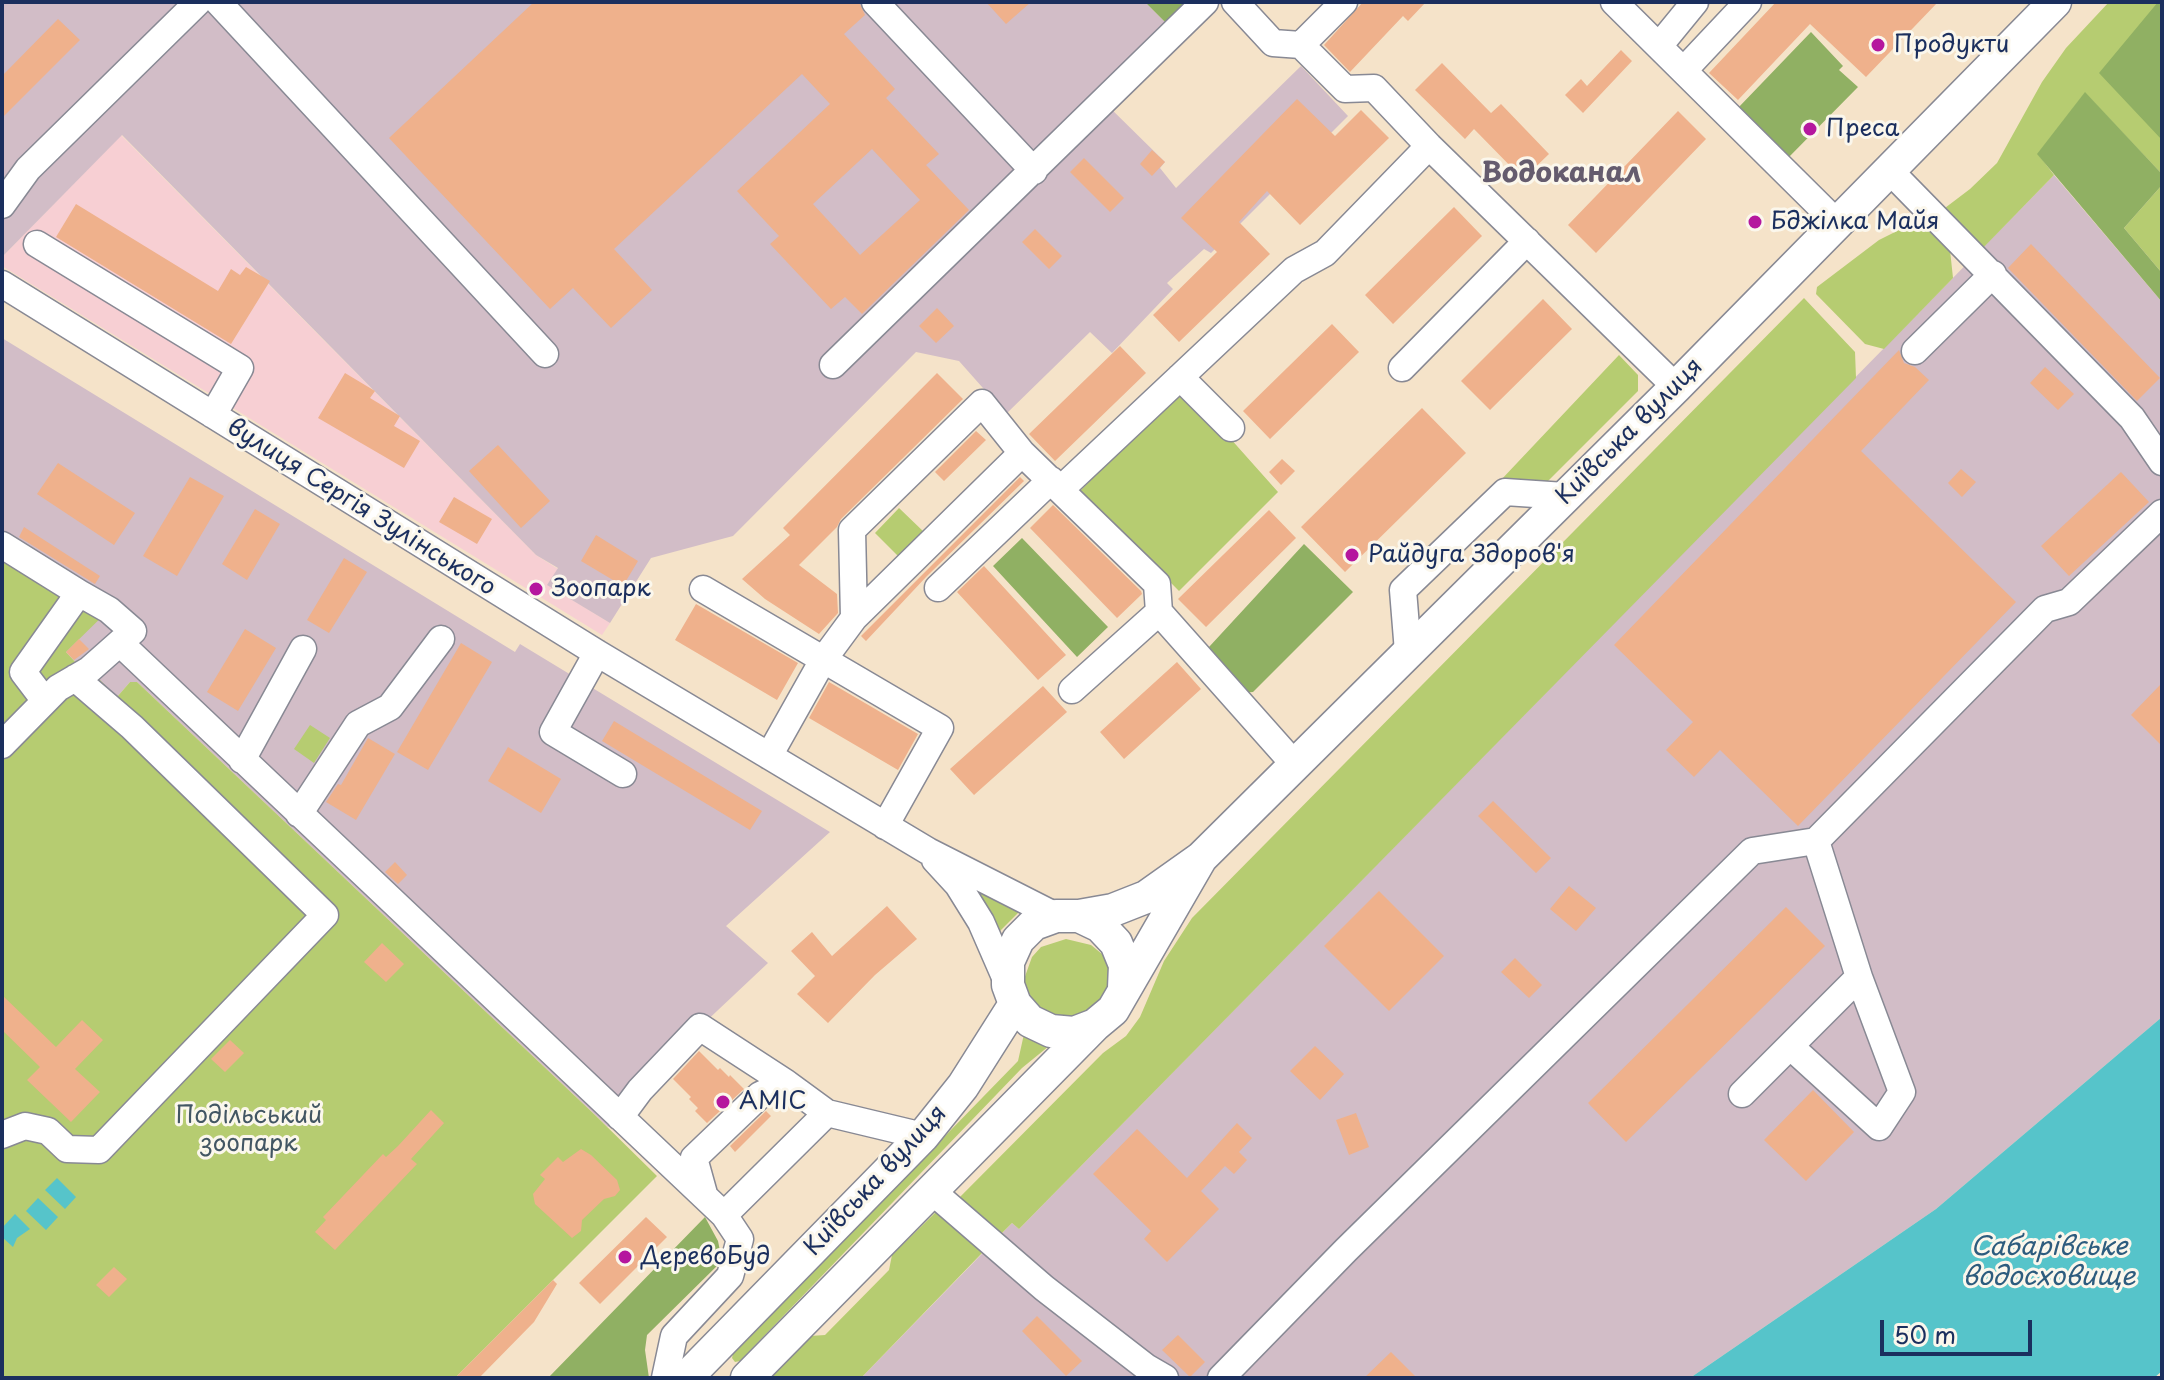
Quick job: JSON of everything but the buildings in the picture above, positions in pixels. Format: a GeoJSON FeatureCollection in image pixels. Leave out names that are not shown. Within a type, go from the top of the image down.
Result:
{"type":"FeatureCollection","features":[{"type":"Feature","properties":{"kind":"main road","name":"Київська вулиця"},"geometry":{"type":"LineString","coordinates":[[1201,858],[1676,387],[2055,2]]}},
{"type":"Feature","properties":{"kind":"main road"},"geometry":{"type":"LineString","coordinates":[[1201,858],[1113,1010],[1095,1025],[1074,1033],[1051,1031],[1030,1021],[1012,995],[1008,962],[1018,940],[1034,924],[1113,910],[1146,897],[1201,858]]}},
{"type":"Feature","properties":{"kind":"main road"},"geometry":{"type":"LineString","coordinates":[[1068,916],[1100,926],[1116,943],[1125,965],[1124,988]]}},
{"type":"Feature","properties":{"kind":"main road","name":"Київська вулиця"},"geometry":{"type":"LineString","coordinates":[[706,1371],[923,1136],[963,1086],[1012,995]]}},
{"type":"Feature","properties":{"kind":"main road","name":"Київська вулиця"},"geometry":{"type":"LineString","coordinates":[[747,1378],[1095,1025]]}},
{"type":"Feature","properties":{"kind":"street"},"geometry":{"type":"LineString","coordinates":[[2,205],[28,169],[198,2]]}},
{"type":"Feature","properties":{"kind":"street"},"geometry":{"type":"LineString","coordinates":[[218,2],[545,354]]}},
{"type":"Feature","properties":{"kind":"street"},"geometry":{"type":"LineString","coordinates":[[875,2],[1034,171]]}},
{"type":"Feature","properties":{"kind":"street"},"geometry":{"type":"LineString","coordinates":[[833,365],[1205,2]]}},
{"type":"Feature","properties":{"kind":"street"},"geometry":{"type":"LineString","coordinates":[[1235,2],[1273,43],[1301,45],[1345,89],[1374,88],[1429,146],[1676,387]]}},
{"type":"Feature","properties":{"kind":"street"},"geometry":{"type":"LineString","coordinates":[[1301,45],[1344,2]]}},
{"type":"Feature","properties":{"kind":"street"},"geometry":{"type":"LineString","coordinates":[[1614,2],[1837,223]]}},
{"type":"Feature","properties":{"kind":"street"},"geometry":{"type":"LineString","coordinates":[[1659,46],[1695,2]]}},
{"type":"Feature","properties":{"kind":"street"},"geometry":{"type":"LineString","coordinates":[[1684,70],[1748,2]]}},
{"type":"Feature","properties":{"kind":"street"},"geometry":{"type":"LineString","coordinates":[[938,588],[1180,377],[1294,270],[1325,253],[1429,146]]}},
{"type":"Feature","properties":{"kind":"street"},"geometry":{"type":"LineString","coordinates":[[1889,170],[2132,418],[2162,462]]}},
{"type":"Feature","properties":{"kind":"street"},"geometry":{"type":"LineString","coordinates":[[1402,368],[1527,241]]}},
{"type":"Feature","properties":{"kind":"street"},"geometry":{"type":"LineString","coordinates":[[37,244],[240,368],[213,415]]}},
{"type":"Feature","properties":{"kind":"street"},"geometry":{"type":"LineString","coordinates":[[1915,351],[1993,274]]}},
{"type":"Feature","properties":{"kind":"street","name":"вулиця Сергія Зулінського"},"geometry":{"type":"LineString","coordinates":[[2,284],[597,653],[885,826],[928,851],[1068,916]]}},
{"type":"Feature","properties":{"kind":"street"},"geometry":{"type":"LineString","coordinates":[[1180,377],[1231,428]]}},
{"type":"Feature","properties":{"kind":"street"},"geometry":{"type":"LineString","coordinates":[[854,618],[852,530],[982,403],[1022,453],[1157,584],[1159,612],[1295,765]]}},
{"type":"Feature","properties":{"kind":"street"},"geometry":{"type":"LineString","coordinates":[[769,756],[823,660],[854,618],[1022,453]]}},
{"type":"Feature","properties":{"kind":"street"},"geometry":{"type":"LineString","coordinates":[[1408,652],[1403,590],[1505,492],[1565,496]]}},
{"type":"Feature","properties":{"kind":"street"},"geometry":{"type":"LineString","coordinates":[[1221,1378],[1346,1250],[1752,851],[1816,841],[2045,609],[2069,602],[2162,513]]}},
{"type":"Feature","properties":{"kind":"street"},"geometry":{"type":"LineString","coordinates":[[2,545],[109,610],[133,631],[121,644],[58,688],[2,745]]}},
{"type":"Feature","properties":{"kind":"street"},"geometry":{"type":"LineString","coordinates":[[703,589],[940,728],[885,826]]}},
{"type":"Feature","properties":{"kind":"street"},"geometry":{"type":"LineString","coordinates":[[45,701],[23,672],[79,593]]}},
{"type":"Feature","properties":{"kind":"street"},"geometry":{"type":"LineString","coordinates":[[1072,690],[1159,612]]}},
{"type":"Feature","properties":{"kind":"street"},"geometry":{"type":"LineString","coordinates":[[299,814],[358,724],[390,707],[441,639]]}},
{"type":"Feature","properties":{"kind":"street"},"geometry":{"type":"LineString","coordinates":[[121,644],[724,1215],[740,1239],[730,1276],[674,1336],[665,1378]]}},
{"type":"Feature","properties":{"kind":"street"},"geometry":{"type":"LineString","coordinates":[[242,760],[303,649]]}},
{"type":"Feature","properties":{"kind":"street"},"geometry":{"type":"LineString","coordinates":[[597,653],[553,732],[623,774]]}},
{"type":"Feature","properties":{"kind":"street"},"geometry":{"type":"LineString","coordinates":[[2,1135],[25,1126],[48,1131],[67,1149],[99,1150],[325,915],[132,727],[75,678]]}},
{"type":"Feature","properties":{"kind":"street"},"geometry":{"type":"LineString","coordinates":[[1791,1047],[1879,1127],[1902,1092],[1859,977],[1816,841]]}},
{"type":"Feature","properties":{"kind":"street"},"geometry":{"type":"LineString","coordinates":[[928,851],[958,885],[981,922],[1012,995]]}},
{"type":"Feature","properties":{"kind":"street"},"geometry":{"type":"LineString","coordinates":[[1742,1094],[1859,977]]}},
{"type":"Feature","properties":{"kind":"street"},"geometry":{"type":"LineString","coordinates":[[620,1117],[640,1090],[700,1027],[827,1113],[923,1136]]}},
{"type":"Feature","properties":{"kind":"street"},"geometry":{"type":"LineString","coordinates":[[704,1196],[694,1158],[760,1095],[786,1083]]}},
{"type":"Feature","properties":{"kind":"street"},"geometry":{"type":"LineString","coordinates":[[724,1215],[827,1113]]}},
{"type":"Feature","properties":{"kind":"street"},"geometry":{"type":"LineString","coordinates":[[933,1192],[1044,1288],[1146,1367],[1165,1378]]}},
{"type":"Feature","properties":{"kind":"shaded area"},"geometry":{"type":"Polygon","coordinates":[[[2,2],[1145,2],[1175,32],[1103,101],[1165,162],[1160,168],[1176,188],[1301,66],[1348,116],[1211,253],[1204,249],[1167,283],[1173,289],[1112,353],[1090,332],[1006,414],[959,361],[916,352],[733,536],[651,558],[610,623],[547,585],[558,568],[536,555],[122,135],[3,256],[2,2]]]}},
{"type":"Feature","properties":{"kind":"shaded area"},"geometry":{"type":"Polygon","coordinates":[[[121,135],[536,555],[558,569],[548,585],[610,623],[602,635],[2,266],[3,256],[121,135]]]}},
{"type":"Feature","properties":{"kind":"shaded area"},"geometry":{"type":"Polygon","coordinates":[[[2054,175],[2162,302],[2162,1017],[1936,1209],[1690,1378],[861,1378],[1012,1223],[1019,1229],[2054,175]]]}},
{"type":"Feature","properties":{"kind":"shaded area"},"geometry":{"type":"Polygon","coordinates":[[[2,338],[515,652],[520,644],[830,832],[726,926],[768,963],[700,1027],[608,1127],[137,682],[130,682],[117,697],[66,652],[2,532],[2,338]]]}},
{"type":"Feature","properties":{"kind":"green space"},"geometry":{"type":"Polygon","coordinates":[[[1145,2],[1205,2],[1175,32],[1145,2]]]}},
{"type":"Feature","properties":{"kind":"green space"},"geometry":{"type":"Polygon","coordinates":[[[2109,2],[2162,2],[2162,174],[2085,93],[2038,154],[2054,175],[1981,250],[1941,211],[1997,163],[2042,82],[2066,48],[2109,2]]]}},
{"type":"Feature","properties":{"kind":"green space"},"geometry":{"type":"Polygon","coordinates":[[[2158,2],[2162,2],[2162,140],[2099,73],[2158,2]]]}},
{"type":"Feature","properties":{"kind":"green space"},"geometry":{"type":"Polygon","coordinates":[[[1811,32],[1843,66],[1839,70],[1858,87],[1788,158],[1737,109],[1811,32]]]}},
{"type":"Feature","properties":{"kind":"green space"},"geometry":{"type":"Polygon","coordinates":[[[2085,92],[2162,174],[2162,185],[2124,228],[2162,273],[2162,302],[2037,154],[2085,92]]]}},
{"type":"Feature","properties":{"kind":"green space"},"geometry":{"type":"Polygon","coordinates":[[[2162,185],[2162,273],[2124,228],[2162,185]]]}},
{"type":"Feature","properties":{"kind":"green space"},"geometry":{"type":"Polygon","coordinates":[[[1919,220],[1950,250],[1953,278],[1884,349],[1865,344],[1816,294],[1817,287],[1879,240],[1919,220]]]}},
{"type":"Feature","properties":{"kind":"green space"},"geometry":{"type":"Polygon","coordinates":[[[1804,298],[1855,352],[1856,378],[1019,1229],[1012,1223],[996,1239],[955,1202],[1103,1053],[1126,1036],[1140,1017],[1164,961],[1192,918],[1804,298]]]}},
{"type":"Feature","properties":{"kind":"green space"},"geometry":{"type":"Polygon","coordinates":[[[1619,355],[1638,375],[1638,391],[1542,487],[1500,481],[1619,355]]]}},
{"type":"Feature","properties":{"kind":"green space"},"geometry":{"type":"Polygon","coordinates":[[[1177,394],[1224,437],[1229,437],[1278,492],[1179,591],[1080,491],[1177,394]]]}},
{"type":"Feature","properties":{"kind":"green space"},"geometry":{"type":"Polygon","coordinates":[[[899,508],[925,533],[900,558],[875,533],[899,508]]]}},
{"type":"Feature","properties":{"kind":"green space","name":"Подільський зоопарк"},"geometry":{"type":"Polygon","coordinates":[[[2,532],[116,603],[66,652],[78,665],[82,662],[117,697],[130,682],[137,682],[657,1176],[455,1378],[2,1378],[2,532]]]}},
{"type":"Feature","properties":{"kind":"green space"},"geometry":{"type":"Polygon","coordinates":[[[1022,538],[1108,627],[1077,657],[993,566],[1022,538]]]}},
{"type":"Feature","properties":{"kind":"green space"},"geometry":{"type":"Polygon","coordinates":[[[1304,544],[1353,592],[1253,692],[1241,693],[1210,657],[1209,647],[1304,544]]]}},
{"type":"Feature","properties":{"kind":"green space"},"geometry":{"type":"Polygon","coordinates":[[[310,725],[330,738],[314,763],[294,749],[310,725]]]}},
{"type":"Feature","properties":{"kind":"green space"},"geometry":{"type":"Polygon","coordinates":[[[973,879],[1023,908],[999,932],[973,879]]]}},
{"type":"Feature","properties":{"kind":"green space"},"geometry":{"type":"Polygon","coordinates":[[[1066,939],[1091,945],[1109,965],[1112,991],[1077,1027],[1030,1007],[1023,982],[1032,957],[1041,947],[1066,939]]]}},
{"type":"Feature","properties":{"kind":"green space"},"geometry":{"type":"Polygon","coordinates":[[[1024,1034],[1049,1046],[1022,1068],[740,1361],[735,1362],[733,1354],[1018,1061],[1024,1034]]]}},
{"type":"Feature","properties":{"kind":"green space"},"geometry":{"type":"Polygon","coordinates":[[[937,1211],[983,1252],[861,1378],[769,1378],[810,1336],[825,1335],[889,1270],[892,1255],[937,1211]]]}},
{"type":"Feature","properties":{"kind":"green space"},"geometry":{"type":"Polygon","coordinates":[[[705,1217],[718,1241],[722,1261],[647,1335],[645,1350],[649,1378],[548,1378],[705,1217]]]}},
{"type":"Feature","properties":{"kind":"water","name":"Сабарівське водосховище"},"geometry":{"type":"Polygon","coordinates":[[[2162,1017],[2162,1371],[2154,1378],[1690,1378],[1936,1209],[2162,1017]]]}},
{"type":"Feature","properties":{"kind":"water"},"geometry":{"type":"Polygon","coordinates":[[[57,1178],[76,1197],[65,1209],[45,1190],[57,1178]]]}},
{"type":"Feature","properties":{"kind":"water"},"geometry":{"type":"Polygon","coordinates":[[[38,1198],[58,1217],[46,1230],[26,1211],[38,1198]]]}},
{"type":"Feature","properties":{"kind":"water"},"geometry":{"type":"Polygon","coordinates":[[[15,1214],[30,1229],[17,1238],[13,1247],[2,1237],[2,1228],[15,1214]]]}},
{"type":"Feature","properties":{"kind":"place","name":"Продукти"},"geometry":{"type":"Point","coordinates":[1878,45]}},
{"type":"Feature","properties":{"kind":"place","name":"Преса"},"geometry":{"type":"Point","coordinates":[1810,129]}},
{"type":"Feature","properties":{"kind":"place","name":"Бджілка Майя"},"geometry":{"type":"Point","coordinates":[1755,222]}},
{"type":"Feature","properties":{"kind":"place","name":"Райдуга Здоров'я"},"geometry":{"type":"Point","coordinates":[1352,555]}},
{"type":"Feature","properties":{"kind":"place","name":"Зоопарк"},"geometry":{"type":"Point","coordinates":[536,589]}},
{"type":"Feature","properties":{"kind":"place","name":"АМІС"},"geometry":{"type":"Point","coordinates":[723,1102]}},
{"type":"Feature","properties":{"kind":"place","name":"ДеревоБуд"},"geometry":{"type":"Point","coordinates":[625,1257]}},
{"type":"Feature","properties":{"kind":"district","name":"Водоканал"},"geometry":{"type":"Point","coordinates":[1561,174]}}]}
